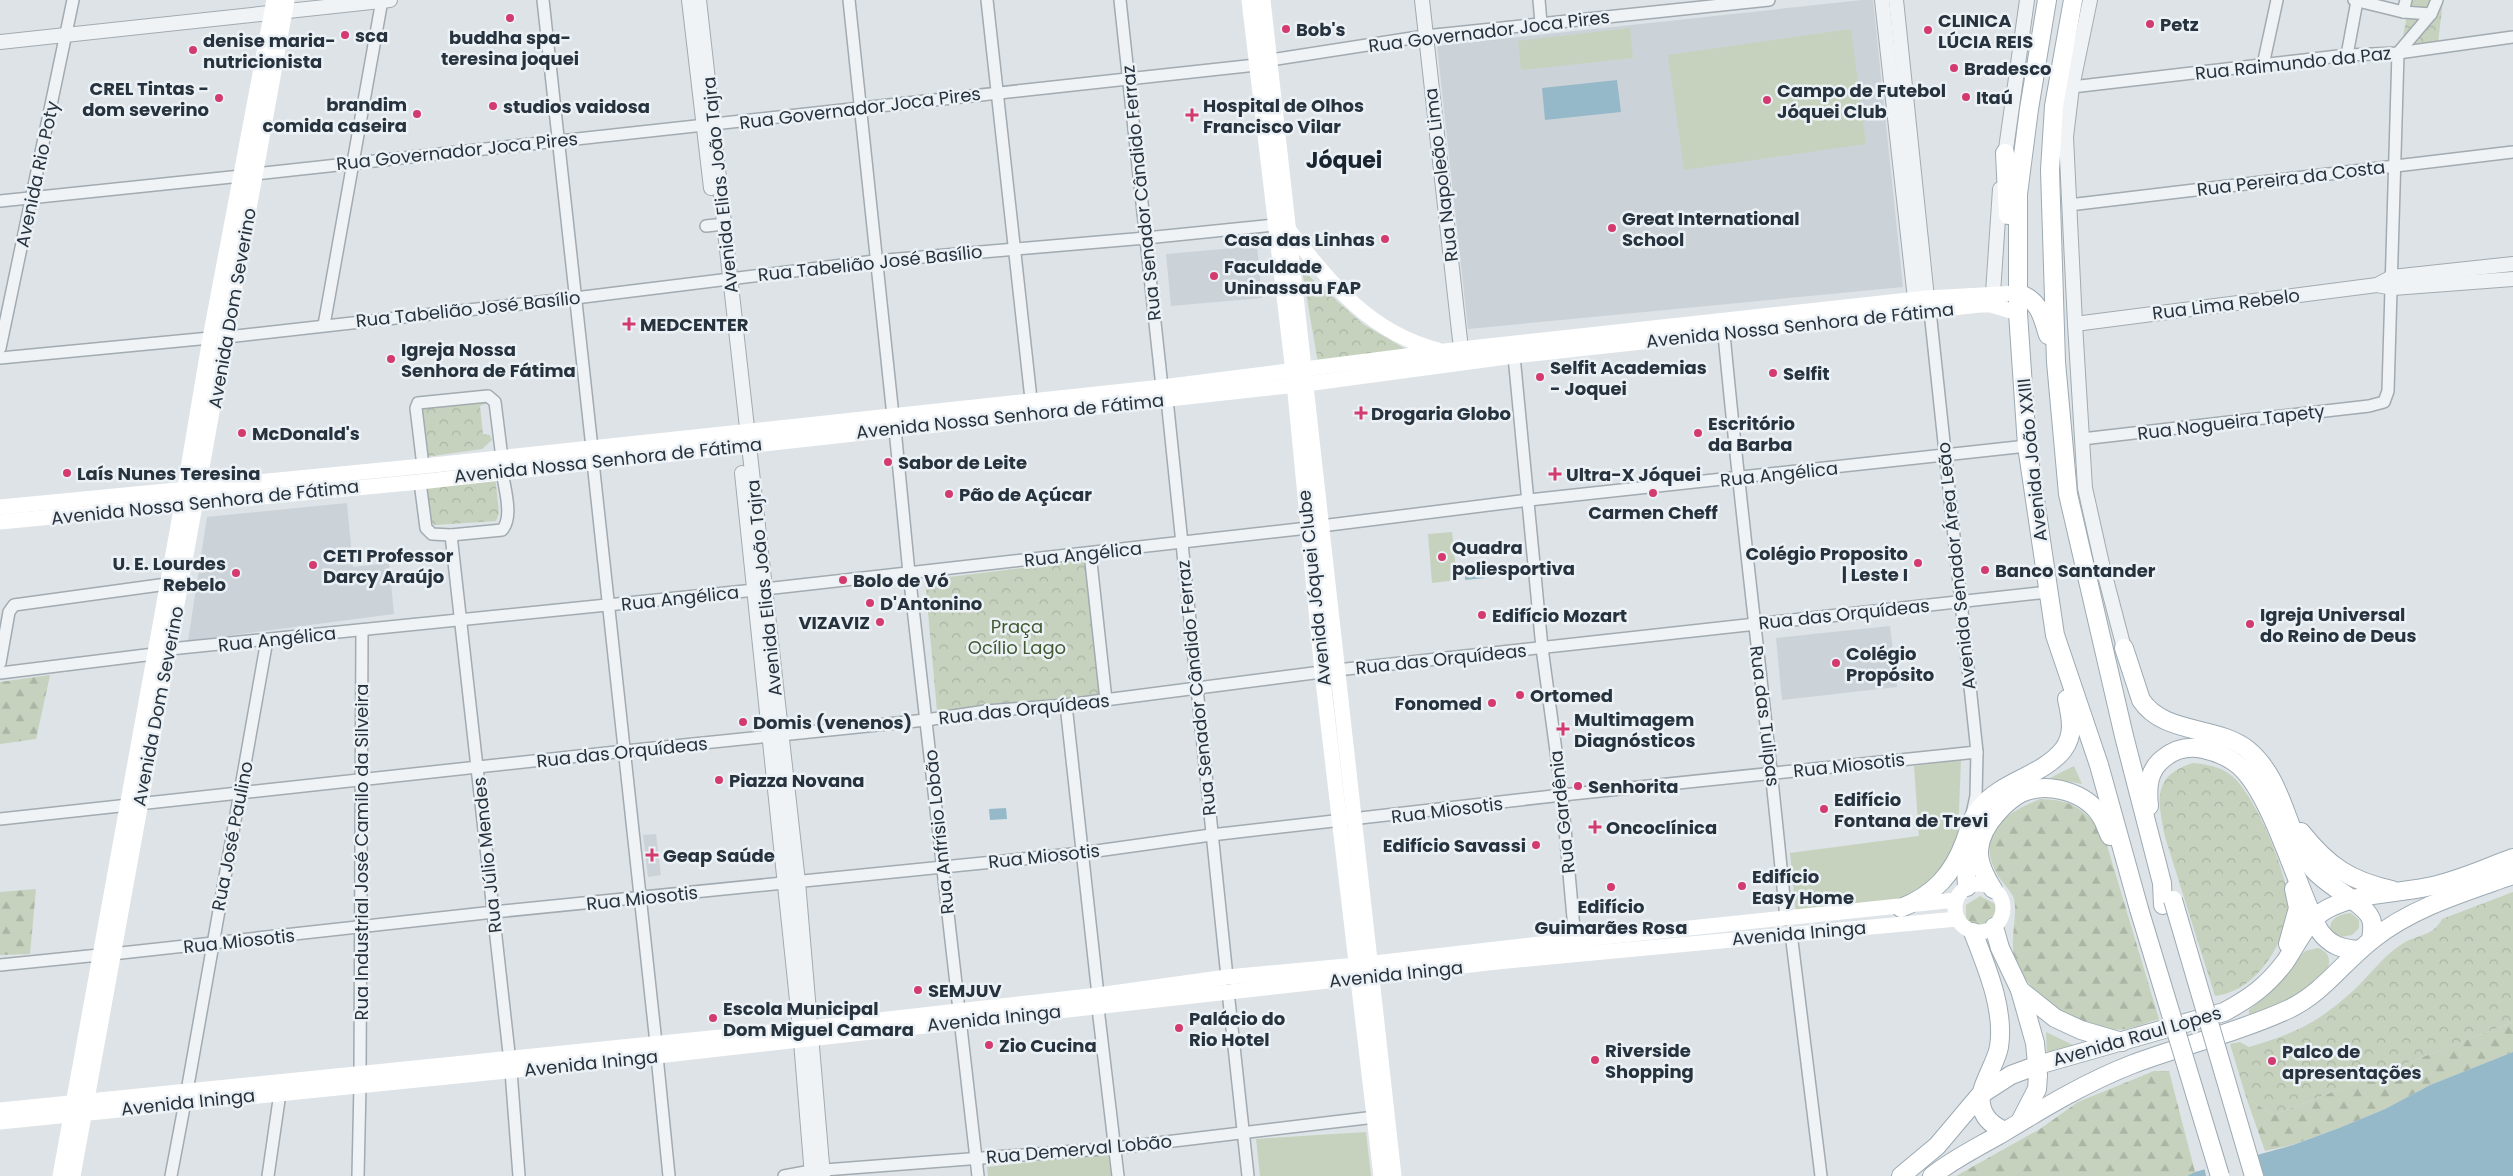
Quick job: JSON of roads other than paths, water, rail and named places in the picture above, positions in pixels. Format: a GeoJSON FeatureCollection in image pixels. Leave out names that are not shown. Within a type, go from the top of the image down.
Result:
{"type":"FeatureCollection","features":[{"type":"Feature","properties":{"kind":"main road","name":"Avenida Jóquei Clube"},"geometry":{"type":"LineString","coordinates":[[1249,0],[1263,62]]}},
{"type":"Feature","properties":{"kind":"main road","name":"Avenida Jóquei Clube"},"geometry":{"type":"LineString","coordinates":[[1262,0],[1263,62],[1299,378],[1329,671],[1365,971],[1394,1176]]}},
{"type":"Feature","properties":{"kind":"main road","name":"Avenida João XXIII"},"geometry":{"type":"LineString","coordinates":[[2047,0],[2028,109],[2018,194],[2018,313],[2028,446],[2055,635],[2099,765],[2140,909]]}},
{"type":"Feature","properties":{"kind":"main road","name":"Avenida João XXIII"},"geometry":{"type":"LineString","coordinates":[[2075,1],[2054,106],[2051,160],[2056,362],[2068,494],[2124,736],[2168,902]]}},
{"type":"Feature","properties":{"kind":"main road","name":"Avenida Dom Severino"},"geometry":{"type":"LineString","coordinates":[[73,1176],[79,1107],[105,954],[133,805],[170,649],[210,338],[248,175],[279,7]]}},
{"type":"Feature","properties":{"kind":"main road"},"geometry":{"type":"LineString","coordinates":[[2005,154],[2010,249],[2017,268]]}},
{"type":"Feature","properties":{"kind":"main road","name":"Avenida Dom Severino"},"geometry":{"type":"LineString","coordinates":[[133,805],[154,654],[167,584],[190,496],[227,336],[248,175]]}},
{"type":"Feature","properties":{"kind":"main road"},"geometry":{"type":"LineString","coordinates":[[1281,227],[1331,284],[1357,309],[1407,339],[1444,351]]}},
{"type":"Feature","properties":{"kind":"main road"},"geometry":{"type":"LineString","coordinates":[[2018,292],[2026,295],[2037,304],[2043,315],[2056,362]]}},
{"type":"Feature","properties":{"kind":"main road","name":"Avenida Nossa Senhora de Fátima"},"geometry":{"type":"LineString","coordinates":[[0,522],[423,466],[502,464],[593,455],[1724,334],[1993,293],[2018,292]]}},
{"type":"Feature","properties":{"kind":"main road","name":"Avenida Nossa Senhora de Fátima"},"geometry":{"type":"LineString","coordinates":[[1299,378],[1444,351],[1924,303],[1991,305],[2018,313]]}},
{"type":"Feature","properties":{"kind":"main road","name":"Avenida Nossa Senhora de Fátima"},"geometry":{"type":"LineString","coordinates":[[894,422],[1031,400],[1165,393]]}},
{"type":"Feature","properties":{"kind":"main road","name":"Avenida Nossa Senhora de Fátima"},"geometry":{"type":"LineString","coordinates":[[0,507],[420,482],[502,464]]}},
{"type":"Feature","properties":{"kind":"main road"},"geometry":{"type":"LineString","coordinates":[[1902,908],[1921,900],[1940,886],[1954,865],[1965,842],[1970,821],[1981,806],[1994,795],[2048,763],[2062,751],[2070,738],[2072,723],[2055,635]]}},
{"type":"Feature","properties":{"kind":"main road"},"geometry":{"type":"LineString","coordinates":[[2124,648],[2128,700],[2124,736]]}},
{"type":"Feature","properties":{"kind":"main road"},"geometry":{"type":"LineString","coordinates":[[2124,648],[2141,700],[2146,707],[2161,718],[2225,737],[2248,750],[2266,770],[2289,818],[2305,858],[2325,882],[2351,899],[2370,917],[2373,926],[2366,945],[2335,946],[2326,939],[2313,919],[2264,801],[2239,765],[2219,752],[2194,747],[2172,752],[2152,772],[2147,788],[2152,846]]}},
{"type":"Feature","properties":{"kind":"main road"},"geometry":{"type":"LineString","coordinates":[[1993,889],[1984,872],[1979,850],[1990,821],[2007,802],[2022,793],[2049,787],[2072,793],[2087,801],[2102,817],[2140,909],[2220,1176]]}},
{"type":"Feature","properties":{"kind":"main road"},"geometry":{"type":"LineString","coordinates":[[2289,818],[2316,852],[2334,868],[2369,883],[2399,892]]}},
{"type":"Feature","properties":{"kind":"main road"},"geometry":{"type":"LineString","coordinates":[[1965,842],[1967,887]]}},
{"type":"Feature","properties":{"kind":"main road"},"geometry":{"type":"LineString","coordinates":[[2270,979],[2291,939],[2298,908],[2288,857]]}},
{"type":"Feature","properties":{"kind":"main road","name":"Avenida Raul Lopes"},"geometry":{"type":"LineString","coordinates":[[1901,1176],[1937,1146],[1980,1096],[2011,1076],[2038,1065],[2224,1012],[2260,991],[2313,919],[2327,909],[2351,899],[2399,892],[2446,882],[2513,858]]}},
{"type":"Feature","properties":{"kind":"main road","name":"Avenida Raul Lopes"},"geometry":{"type":"LineString","coordinates":[[1932,1176],[2012,1127],[2100,1079],[2132,1065],[2264,1019],[2295,1005],[2320,988],[2366,945],[2414,913],[2513,875]]}},
{"type":"Feature","properties":{"kind":"main road"},"geometry":{"type":"LineString","coordinates":[[1981,884],[1993,889],[1999,894],[2003,908],[1999,922],[1988,931],[1973,932],[1961,925],[1957,919],[1956,900],[1960,892],[1967,887],[1981,884]]}},
{"type":"Feature","properties":{"kind":"main road","name":"Avenida Ininga"},"geometry":{"type":"LineString","coordinates":[[0,1110],[79,1107],[360,1080],[1098,1002],[1227,984],[1788,926],[1956,900]]}},
{"type":"Feature","properties":{"kind":"main road"},"geometry":{"type":"LineString","coordinates":[[2168,902],[2242,1176]]}},
{"type":"Feature","properties":{"kind":"main road"},"geometry":{"type":"LineString","coordinates":[[2168,902],[2254,1176]]}},
{"type":"Feature","properties":{"kind":"main road","name":"Avenida Ininga"},"geometry":{"type":"LineString","coordinates":[[1365,971],[1575,940],[1788,926],[1957,919]]}},
{"type":"Feature","properties":{"kind":"main road"},"geometry":{"type":"LineString","coordinates":[[1973,932],[1986,968],[2001,1030],[1994,1065],[1980,1096],[1981,1104],[1987,1119],[2012,1127],[2034,1096],[2038,1082],[2038,1065],[2031,1023],[2020,990],[2000,948],[1994,927]]}},
{"type":"Feature","properties":{"kind":"main road","name":"Avenida Jóquei Clube"},"geometry":{"type":"LineString","coordinates":[[1365,971],[1375,1117],[1382,1176]]}},
{"type":"Feature","properties":{"kind":"main road"},"geometry":{"type":"LineString","coordinates":[[2020,990],[2055,1018],[2081,1030],[2123,1042]]}},
{"type":"Feature","properties":{"kind":"main road","name":"Avenida Dom Severino"},"geometry":{"type":"LineString","coordinates":[[60,1176],[79,1107]]}},
{"type":"Feature","properties":{"kind":"main road","name":"Avenida Ininga"},"geometry":{"type":"LineString","coordinates":[[0,1122],[79,1107]]}},
{"type":"Feature","properties":{"kind":"street","name":"Avenida Rio Poty"},"geometry":{"type":"LineString","coordinates":[[0,348],[33,198],[73,0]]}},
{"type":"Feature","properties":{"kind":"street"},"geometry":{"type":"LineString","coordinates":[[0,42],[279,7],[385,0],[352,163],[324,325]]}},
{"type":"Feature","properties":{"kind":"street"},"geometry":{"type":"LineString","coordinates":[[543,0],[625,751],[669,1176]]}},
{"type":"Feature","properties":{"kind":"street","name":"Avenida Elias João Tajra"},"geometry":{"type":"LineString","coordinates":[[689,0],[708,126],[726,279],[792,883],[817,1174]]}},
{"type":"Feature","properties":{"kind":"street","name":"Avenida Elias João Tajra"},"geometry":{"type":"LineString","coordinates":[[699,0],[708,126],[710,225],[726,279]]}},
{"type":"Feature","properties":{"kind":"street","name":"Rua Anfrísio Lobão"},"geometry":{"type":"LineString","coordinates":[[850,0],[908,573],[978,1176]]}},
{"type":"Feature","properties":{"kind":"street"},"geometry":{"type":"LineString","coordinates":[[987,0],[1031,400]]}},
{"type":"Feature","properties":{"kind":"street","name":"Rua Senador Cândido Ferraz"},"geometry":{"type":"LineString","coordinates":[[1120,0],[1165,393],[1248,1176]]}},
{"type":"Feature","properties":{"kind":"street","name":"Rua Napoleão Lima"},"geometry":{"type":"LineString","coordinates":[[1422,0],[1461,349]]}},
{"type":"Feature","properties":{"kind":"street"},"geometry":{"type":"LineString","coordinates":[[1539,0],[1542,23]]}},
{"type":"Feature","properties":{"kind":"street"},"geometry":{"type":"LineString","coordinates":[[1656,0],[1657,12]]}},
{"type":"Feature","properties":{"kind":"street","name":"Rua Governador Joca Pires"},"geometry":{"type":"LineString","coordinates":[[0,201],[557,140],[708,126],[1263,62],[1425,36],[1768,0]]}},
{"type":"Feature","properties":{"kind":"street","name":"Avenida Senador Área Leão"},"geometry":{"type":"LineString","coordinates":[[1882,0],[1890,75],[1905,145]]}},
{"type":"Feature","properties":{"kind":"street","name":"Avenida Senador Área Leão"},"geometry":{"type":"LineString","coordinates":[[1896,0],[1905,73],[1905,145],[1910,197],[1944,455],[1976,752],[1976,796],[1970,821]]}},
{"type":"Feature","properties":{"kind":"street"},"geometry":{"type":"LineString","coordinates":[[1993,293],[2000,185],[2027,0]]}},
{"type":"Feature","properties":{"kind":"street"},"geometry":{"type":"LineString","coordinates":[[2090,0],[2072,86],[2066,137],[2075,324],[2085,488],[2124,648]]}},
{"type":"Feature","properties":{"kind":"street"},"geometry":{"type":"LineString","coordinates":[[2263,65],[2277,0]]}},
{"type":"Feature","properties":{"kind":"street"},"geometry":{"type":"LineString","coordinates":[[2347,55],[2355,0],[2403,12],[2431,14]]}},
{"type":"Feature","properties":{"kind":"street"},"geometry":{"type":"LineString","coordinates":[[2403,12],[2406,0]]}},
{"type":"Feature","properties":{"kind":"street"},"geometry":{"type":"LineString","coordinates":[[2392,282],[2398,52],[2431,14],[2437,0]]}},
{"type":"Feature","properties":{"kind":"street","name":"Rua Raimundo da Paz"},"geometry":{"type":"LineString","coordinates":[[2072,86],[2347,55],[2398,52],[2513,37]]}},
{"type":"Feature","properties":{"kind":"street"},"geometry":{"type":"LineString","coordinates":[[1890,75],[1905,73]]}},
{"type":"Feature","properties":{"kind":"street","name":"Rua Pereira da Costa"},"geometry":{"type":"LineString","coordinates":[[2069,205],[2513,152]]}},
{"type":"Feature","properties":{"kind":"street","name":"Rua Tabelião José Basílio"},"geometry":{"type":"LineString","coordinates":[[227,336],[575,298],[875,261],[1281,227]]}},
{"type":"Feature","properties":{"kind":"street","name":"Rua Lima Rebelo"},"geometry":{"type":"LineString","coordinates":[[2075,324],[2377,285],[2513,264]]}},
{"type":"Feature","properties":{"kind":"street","name":"Rua Lima Rebelo"},"geometry":{"type":"LineString","coordinates":[[2392,282],[2513,279]]}},
{"type":"Feature","properties":{"kind":"street","name":"Rua Nogueira Tapety"},"geometry":{"type":"LineString","coordinates":[[2082,439],[2379,404],[2386,399],[2388,392],[2392,282]]}},
{"type":"Feature","properties":{"kind":"street","name":"Rua das Tulipas"},"geometry":{"type":"LineString","coordinates":[[1724,334],[1753,624],[1773,772],[1788,926],[1821,1176]]}},
{"type":"Feature","properties":{"kind":"street"},"geometry":{"type":"LineString","coordinates":[[0,358],[210,338]]}},
{"type":"Feature","properties":{"kind":"street","name":"Rua Gardênia"},"geometry":{"type":"LineString","coordinates":[[1514,356],[1542,648],[1562,795],[1575,940]]}},
{"type":"Feature","properties":{"kind":"street"},"geometry":{"type":"LineString","coordinates":[[420,482],[426,528],[432,534],[451,535],[502,530],[505,526],[507,513],[495,402],[492,398],[488,396],[418,403],[416,408],[423,466]]}},
{"type":"Feature","properties":{"kind":"street","name":"Rua Angélica"},"geometry":{"type":"LineString","coordinates":[[170,649],[760,590],[1181,544],[1529,500],[1738,479],[2028,446]]}},
{"type":"Feature","properties":{"kind":"street","name":"Rua Júlio Mendes"},"geometry":{"type":"LineString","coordinates":[[451,535],[494,912],[520,1176]]}},
{"type":"Feature","properties":{"kind":"street"},"geometry":{"type":"LineString","coordinates":[[1090,553],[1106,700]]}},
{"type":"Feature","properties":{"kind":"street"},"geometry":{"type":"LineString","coordinates":[[0,663],[9,612],[14,605],[167,584]]}},
{"type":"Feature","properties":{"kind":"street","name":"Rua das Orquídeas"},"geometry":{"type":"LineString","coordinates":[[0,819],[926,720],[986,711],[1066,705],[1329,671],[2048,592]]}},
{"type":"Feature","properties":{"kind":"street","name":"Rua Industrial José Camilo da Silveira"},"geometry":{"type":"LineString","coordinates":[[358,1176],[363,780],[362,630]]}},
{"type":"Feature","properties":{"kind":"street","name":"Rua José Paulino"},"geometry":{"type":"LineString","coordinates":[[171,1176],[267,640]]}},
{"type":"Feature","properties":{"kind":"street"},"geometry":{"type":"LineString","coordinates":[[0,673],[154,654]]}},
{"type":"Feature","properties":{"kind":"street"},"geometry":{"type":"LineString","coordinates":[[1066,705],[1118,1176]]}},
{"type":"Feature","properties":{"kind":"street","name":"Rua Miosotis"},"geometry":{"type":"LineString","coordinates":[[0,965],[212,944],[494,912],[1082,853],[1211,835],[1348,821],[1562,795],[1976,752]]}},
{"type":"Feature","properties":{"kind":"street"},"geometry":{"type":"LineString","coordinates":[[268,1176],[281,1087]]}},
{"type":"Feature","properties":{"kind":"street","name":"Rua Demerval Lobão"},"geometry":{"type":"LineString","coordinates":[[784,1176],[976,1158],[1115,1148],[1375,1117]]}},
{"type":"Feature","properties":{"kind":"water"},"geometry":{"type":"Polygon","coordinates":[[[1617,80],[1621,112],[1545,120],[1542,88],[1617,80]]]}},
{"type":"Feature","properties":{"kind":"water"},"geometry":{"type":"Polygon","coordinates":[[[1484,566],[1485,578],[1465,580],[1465,575],[1476,572],[1477,567],[1484,566]]]}},
{"type":"Feature","properties":{"kind":"water"},"geometry":{"type":"Polygon","coordinates":[[[1006,808],[1007,819],[990,820],[989,809],[1006,808]]]}},
{"type":"Feature","properties":{"kind":"water"},"geometry":{"type":"Polygon","coordinates":[[[2513,1052],[2513,1176],[2187,1176],[2195,1172],[2293,1145],[2339,1128],[2385,1109],[2430,1085],[2513,1052]]]}},
{"type":"Feature","properties":{"kind":"place","name":"buddha spa- teresina joquei"},"geometry":{"type":"Point","coordinates":[510,18]}},
{"type":"Feature","properties":{"kind":"place","name":"Petz"},"geometry":{"type":"Point","coordinates":[2150,24]}},
{"type":"Feature","properties":{"kind":"place","name":"Bob's"},"geometry":{"type":"Point","coordinates":[1286,29]}},
{"type":"Feature","properties":{"kind":"place","name":"CLINICA LÚCIA REIS"},"geometry":{"type":"Point","coordinates":[1928,30]}},
{"type":"Feature","properties":{"kind":"place","name":"sca"},"geometry":{"type":"Point","coordinates":[345,35]}},
{"type":"Feature","properties":{"kind":"place","name":"denise maria- nutricionista"},"geometry":{"type":"Point","coordinates":[193,50]}},
{"type":"Feature","properties":{"kind":"place","name":"Bradesco"},"geometry":{"type":"Point","coordinates":[1954,68]}},
{"type":"Feature","properties":{"kind":"place","name":"Itaú"},"geometry":{"type":"Point","coordinates":[1966,97]}},
{"type":"Feature","properties":{"kind":"place","name":"CREL Tintas - dom severino"},"geometry":{"type":"Point","coordinates":[219,98]}},
{"type":"Feature","properties":{"kind":"place","name":"Campo de Futebol Jóquei Club"},"geometry":{"type":"Point","coordinates":[1767,100]}},
{"type":"Feature","properties":{"kind":"place","name":"studios vaidosa"},"geometry":{"type":"Point","coordinates":[493,106]}},
{"type":"Feature","properties":{"kind":"place","name":"brandim comida caseira"},"geometry":{"type":"Point","coordinates":[417,114]}},
{"type":"Feature","properties":{"kind":"place","name":"Hospital de Olhos Francisco Vilar"},"geometry":{"type":"Point","coordinates":[1192,115]}},
{"type":"Feature","properties":{"kind":"place","name":"Great International School"},"geometry":{"type":"Point","coordinates":[1612,228]}},
{"type":"Feature","properties":{"kind":"place","name":"Casa das Linhas"},"geometry":{"type":"Point","coordinates":[1385,239]}},
{"type":"Feature","properties":{"kind":"place","name":"Faculdade Uninassau FAP"},"geometry":{"type":"Point","coordinates":[1214,276]}},
{"type":"Feature","properties":{"kind":"place","name":"MEDCENTER"},"geometry":{"type":"Point","coordinates":[629,324]}},
{"type":"Feature","properties":{"kind":"place","name":"Igreja Nossa Senhora de Fátima"},"geometry":{"type":"Point","coordinates":[391,359]}},
{"type":"Feature","properties":{"kind":"place","name":"Selfit"},"geometry":{"type":"Point","coordinates":[1773,373]}},
{"type":"Feature","properties":{"kind":"place","name":"Selfit Academias - Joquei"},"geometry":{"type":"Point","coordinates":[1540,377]}},
{"type":"Feature","properties":{"kind":"place","name":"Drogaria Globo"},"geometry":{"type":"Point","coordinates":[1361,413]}},
{"type":"Feature","properties":{"kind":"place","name":"McDonald's"},"geometry":{"type":"Point","coordinates":[242,433]}},
{"type":"Feature","properties":{"kind":"place","name":"Escritório da Barba"},"geometry":{"type":"Point","coordinates":[1698,433]}},
{"type":"Feature","properties":{"kind":"place","name":"Sabor de Leite"},"geometry":{"type":"Point","coordinates":[888,462]}},
{"type":"Feature","properties":{"kind":"place","name":"Laís Nunes Teresina"},"geometry":{"type":"Point","coordinates":[67,473]}},
{"type":"Feature","properties":{"kind":"place","name":"Ultra-X Jóquei"},"geometry":{"type":"Point","coordinates":[1555,474]}},
{"type":"Feature","properties":{"kind":"place","name":"Carmen Cheff"},"geometry":{"type":"Point","coordinates":[1653,493]}},
{"type":"Feature","properties":{"kind":"place","name":"Pão de Açúcar"},"geometry":{"type":"Point","coordinates":[949,494]}},
{"type":"Feature","properties":{"kind":"place","name":"Quadra poliesportiva"},"geometry":{"type":"Point","coordinates":[1442,557]}},
{"type":"Feature","properties":{"kind":"place","name":"Colégio Proposito | Leste I"},"geometry":{"type":"Point","coordinates":[1918,563]}},
{"type":"Feature","properties":{"kind":"place","name":"CETI Professor Darcy Araújo"},"geometry":{"type":"Point","coordinates":[313,565]}},
{"type":"Feature","properties":{"kind":"place","name":"Banco Santander"},"geometry":{"type":"Point","coordinates":[1985,570]}},
{"type":"Feature","properties":{"kind":"place","name":"U. E. Lourdes Rebelo"},"geometry":{"type":"Point","coordinates":[236,573]}},
{"type":"Feature","properties":{"kind":"place","name":"Bolo de Vó"},"geometry":{"type":"Point","coordinates":[843,580]}},
{"type":"Feature","properties":{"kind":"place","name":"D'Antonino"},"geometry":{"type":"Point","coordinates":[870,603]}},
{"type":"Feature","properties":{"kind":"place","name":"Edifício Mozart"},"geometry":{"type":"Point","coordinates":[1482,615]}},
{"type":"Feature","properties":{"kind":"place","name":"VIZAVIZ"},"geometry":{"type":"Point","coordinates":[880,622]}},
{"type":"Feature","properties":{"kind":"place","name":"Igreja Universal do Reino de Deus"},"geometry":{"type":"Point","coordinates":[2250,624]}},
{"type":"Feature","properties":{"kind":"place","name":"Colégio Propósito"},"geometry":{"type":"Point","coordinates":[1836,663]}},
{"type":"Feature","properties":{"kind":"place","name":"Ortomed"},"geometry":{"type":"Point","coordinates":[1520,695]}},
{"type":"Feature","properties":{"kind":"place","name":"Fonomed"},"geometry":{"type":"Point","coordinates":[1492,703]}},
{"type":"Feature","properties":{"kind":"place","name":"Domis (venenos)"},"geometry":{"type":"Point","coordinates":[743,722]}},
{"type":"Feature","properties":{"kind":"place","name":"Multimagem Diagnósticos"},"geometry":{"type":"Point","coordinates":[1563,729]}},
{"type":"Feature","properties":{"kind":"place","name":"Piazza Novana"},"geometry":{"type":"Point","coordinates":[719,780]}},
{"type":"Feature","properties":{"kind":"place","name":"Senhorita"},"geometry":{"type":"Point","coordinates":[1578,786]}},
{"type":"Feature","properties":{"kind":"place","name":"Edifício Fontana de Trevi"},"geometry":{"type":"Point","coordinates":[1824,809]}},
{"type":"Feature","properties":{"kind":"place","name":"Oncoclínica"},"geometry":{"type":"Point","coordinates":[1595,827]}},
{"type":"Feature","properties":{"kind":"place","name":"Edifício Savassi"},"geometry":{"type":"Point","coordinates":[1536,845]}},
{"type":"Feature","properties":{"kind":"place","name":"Geap Saúde"},"geometry":{"type":"Point","coordinates":[652,855]}},
{"type":"Feature","properties":{"kind":"place","name":"Edifício Easy Home"},"geometry":{"type":"Point","coordinates":[1742,886]}},
{"type":"Feature","properties":{"kind":"place","name":"Edifício Guimarães Rosa"},"geometry":{"type":"Point","coordinates":[1611,887]}},
{"type":"Feature","properties":{"kind":"place","name":"SEMJUV"},"geometry":{"type":"Point","coordinates":[918,990]}},
{"type":"Feature","properties":{"kind":"place","name":"Escola Municipal Dom Miguel Camara"},"geometry":{"type":"Point","coordinates":[713,1018]}},
{"type":"Feature","properties":{"kind":"place","name":"Palácio do Rio Hotel"},"geometry":{"type":"Point","coordinates":[1179,1028]}},
{"type":"Feature","properties":{"kind":"place","name":"Zio Cucina"},"geometry":{"type":"Point","coordinates":[989,1045]}},
{"type":"Feature","properties":{"kind":"place","name":"Riverside Shopping"},"geometry":{"type":"Point","coordinates":[1595,1060]}},
{"type":"Feature","properties":{"kind":"place","name":"Palco de apresentações"},"geometry":{"type":"Point","coordinates":[2272,1061]}},
{"type":"Feature","properties":{"kind":"district","name":"Jóquei"},"geometry":{"type":"Point","coordinates":[1344,160]}},
{"type":"Feature","properties":{"kind":"park label","name":"Praça Ocílio Lago"},"geometry":{"type":"Point","coordinates":[1017,636]}}]}
